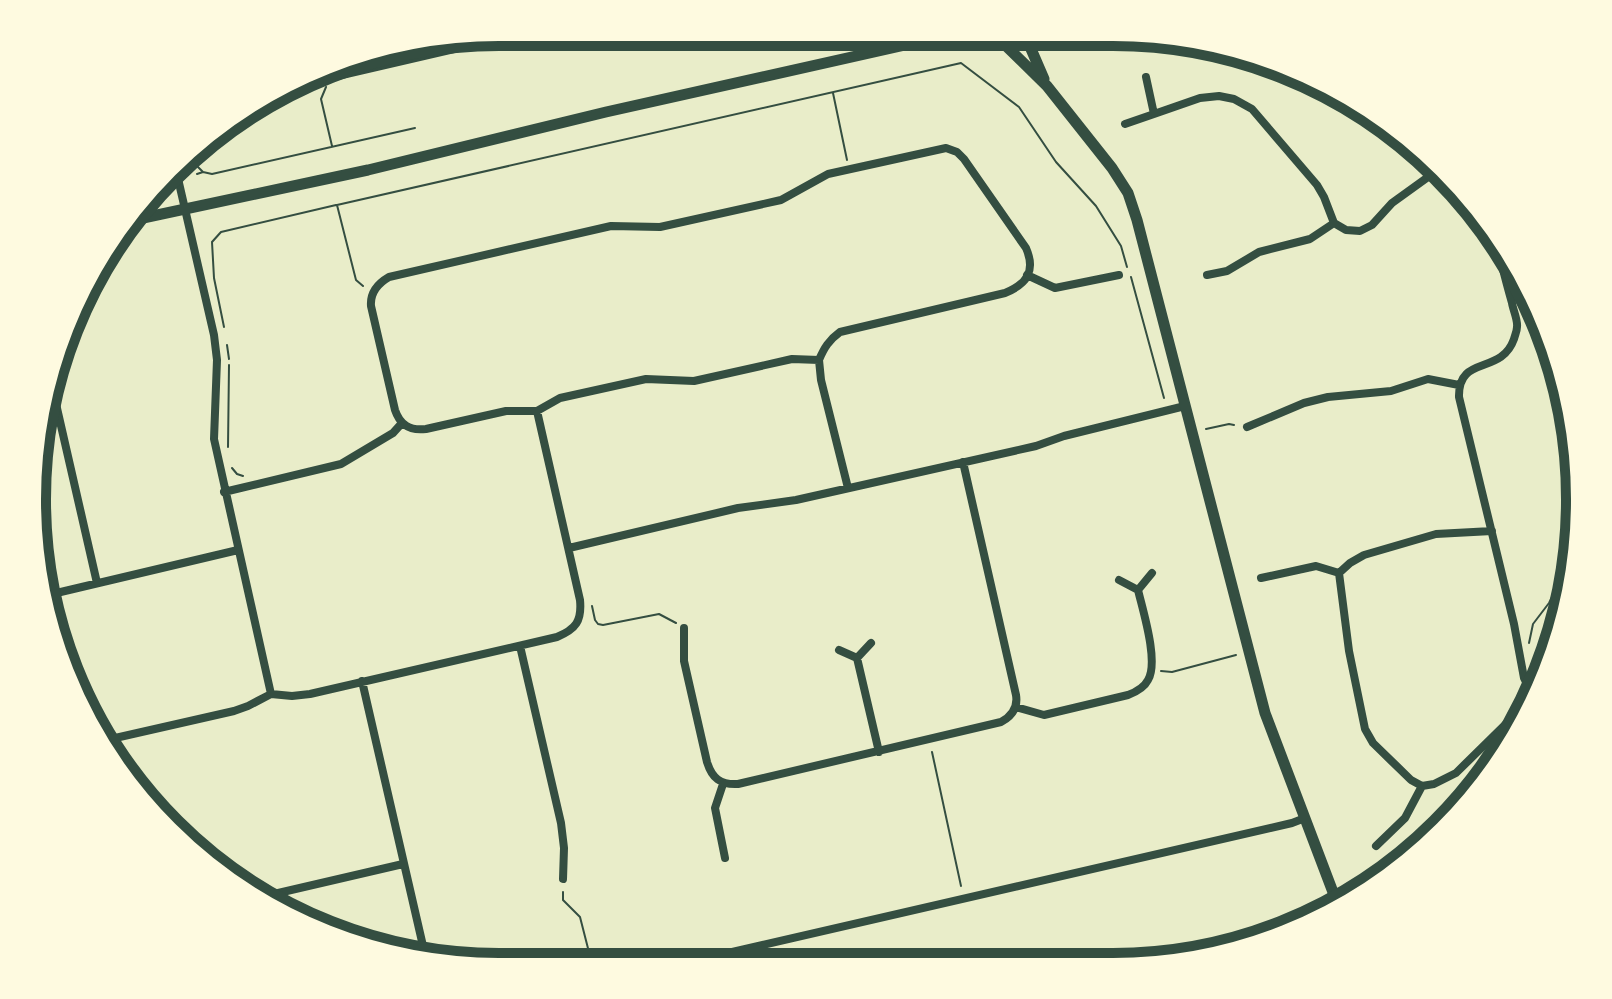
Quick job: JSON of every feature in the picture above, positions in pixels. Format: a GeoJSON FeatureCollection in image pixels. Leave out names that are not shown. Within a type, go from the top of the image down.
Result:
{"type":"FeatureCollection","features":[{"type":"Feature","properties":{"kind":"main road"},"geometry":{"type":"LineString","coordinates":[[145,217],[368,170],[606,112],[901,46]]}},
{"type":"Feature","properties":{"kind":"main road"},"geometry":{"type":"LineString","coordinates":[[1005,46],[1047,86],[1128,193],[1265,713],[1334,895]]}},
{"type":"Feature","properties":{"kind":"main road"},"geometry":{"type":"LineString","coordinates":[[1030,46],[1047,86]]}},
{"type":"Feature","properties":{"kind":"street"},"geometry":{"type":"LineString","coordinates":[[340,75],[458,48]]}},
{"type":"Feature","properties":{"kind":"street"},"geometry":{"type":"LineString","coordinates":[[1146,77],[1154,114]]}},
{"type":"Feature","properties":{"kind":"street"},"geometry":{"type":"LineString","coordinates":[[1125,124],[1200,98],[1219,96],[1234,99],[1252,109],[1317,185],[1334,223],[1346,230],[1360,231],[1372,225],[1392,203],[1430,176]]}},
{"type":"Feature","properties":{"kind":"street"},"geometry":{"type":"LineString","coordinates":[[819,360],[792,359],[694,381],[646,379],[560,398],[537,411],[506,411],[417,430],[402,423],[395,410],[371,306],[372,294],[389,277],[611,226],[660,227],[781,200],[828,174],[938,149],[957,152],[1026,248],[1031,264],[1016,289],[840,332],[831,338],[819,360],[821,380],[848,488]]}},
{"type":"Feature","properties":{"kind":"street"},"geometry":{"type":"LineString","coordinates":[[178,180],[214,335],[217,360],[214,439],[271,694]]}},
{"type":"Feature","properties":{"kind":"street"},"geometry":{"type":"LineString","coordinates":[[1207,275],[1227,271],[1259,252],[1310,239],[1334,223]]}},
{"type":"Feature","properties":{"kind":"street"},"geometry":{"type":"LineString","coordinates":[[1503,270],[1518,327],[1513,343],[1503,356],[1465,374],[1459,385],[1459,397],[1527,683]]}},
{"type":"Feature","properties":{"kind":"street"},"geometry":{"type":"LineString","coordinates":[[1027,275],[1055,288],[1119,275]]}},
{"type":"Feature","properties":{"kind":"street"},"geometry":{"type":"LineString","coordinates":[[1247,427],[1304,403],[1328,397],[1391,391],[1428,379],[1459,385]]}},
{"type":"Feature","properties":{"kind":"street"},"geometry":{"type":"LineString","coordinates":[[56,405],[97,583]]}},
{"type":"Feature","properties":{"kind":"street"},"geometry":{"type":"LineString","coordinates":[[569,548],[738,508],[796,500],[1036,446],[1185,406]]}},
{"type":"Feature","properties":{"kind":"street"},"geometry":{"type":"LineString","coordinates":[[114,738],[234,711],[271,694],[310,694],[570,632],[578,622],[580,600],[537,411]]}},
{"type":"Feature","properties":{"kind":"street"},"geometry":{"type":"LineString","coordinates":[[224,492],[341,464],[393,433],[402,423]]}},
{"type":"Feature","properties":{"kind":"street"},"geometry":{"type":"LineString","coordinates":[[684,628],[684,661],[707,762],[712,775],[723,784],[738,784],[879,752],[1008,718],[1016,707],[1016,695],[963,462]]}},
{"type":"Feature","properties":{"kind":"street"},"geometry":{"type":"LineString","coordinates":[[1339,573],[1364,555],[1436,534],[1492,531]]}},
{"type":"Feature","properties":{"kind":"street"},"geometry":{"type":"LineString","coordinates":[[56,593],[238,550]]}},
{"type":"Feature","properties":{"kind":"street"},"geometry":{"type":"LineString","coordinates":[[1261,578],[1316,566],[1339,573]]}},
{"type":"Feature","properties":{"kind":"street"},"geometry":{"type":"LineString","coordinates":[[1138,590],[1152,573]]}},
{"type":"Feature","properties":{"kind":"street"},"geometry":{"type":"LineString","coordinates":[[1339,573],[1349,651],[1365,729],[1373,743],[1411,780],[1422,786],[1434,784],[1456,773],[1509,719]]}},
{"type":"Feature","properties":{"kind":"street"},"geometry":{"type":"LineString","coordinates":[[1119,580],[1138,590]]}},
{"type":"Feature","properties":{"kind":"street"},"geometry":{"type":"LineString","coordinates":[[1016,707],[1044,715],[1128,695],[1146,685],[1152,671],[1152,657],[1138,590]]}},
{"type":"Feature","properties":{"kind":"street"},"geometry":{"type":"LineString","coordinates":[[857,658],[871,643]]}},
{"type":"Feature","properties":{"kind":"street"},"geometry":{"type":"LineString","coordinates":[[520,646],[561,823],[563,879]]}},
{"type":"Feature","properties":{"kind":"street"},"geometry":{"type":"LineString","coordinates":[[839,650],[857,658]]}},
{"type":"Feature","properties":{"kind":"street"},"geometry":{"type":"LineString","coordinates":[[857,658],[879,752]]}},
{"type":"Feature","properties":{"kind":"street"},"geometry":{"type":"LineString","coordinates":[[362,681],[423,946]]}},
{"type":"Feature","properties":{"kind":"street"},"geometry":{"type":"LineString","coordinates":[[723,784],[715,808],[725,858]]}},
{"type":"Feature","properties":{"kind":"street"},"geometry":{"type":"LineString","coordinates":[[1376,846],[1405,818],[1422,786]]}},
{"type":"Feature","properties":{"kind":"street"},"geometry":{"type":"LineString","coordinates":[[728,953],[1305,818]]}},
{"type":"Feature","properties":{"kind":"street"},"geometry":{"type":"LineString","coordinates":[[276,894],[403,864]]}},
{"type":"Feature","properties":{"kind":"street"},"geometry":{"type":"LineString","coordinates":[[763,945],[765,953]]}},
{"type":"Feature","properties":{"kind":"path"},"geometry":{"type":"LineString","coordinates":[[228,459],[229,354],[214,278],[212,242],[221,232],[961,63],[1019,107],[1056,162],[1096,206],[1121,246],[1168,410]]}},
{"type":"Feature","properties":{"kind":"path"},"geometry":{"type":"LineString","coordinates":[[323,82],[326,89],[321,99],[332,147]]}},
{"type":"Feature","properties":{"kind":"path"},"geometry":{"type":"LineString","coordinates":[[833,93],[849,169]]}},
{"type":"Feature","properties":{"kind":"path"},"geometry":{"type":"LineString","coordinates":[[197,174],[212,174],[415,128]]}},
{"type":"Feature","properties":{"kind":"path"},"geometry":{"type":"LineString","coordinates":[[195,164],[203,172]]}},
{"type":"Feature","properties":{"kind":"path"},"geometry":{"type":"LineString","coordinates":[[337,205],[356,280],[372,294]]}},
{"type":"Feature","properties":{"kind":"path"},"geometry":{"type":"LineString","coordinates":[[1527,320],[1535,336]]}},
{"type":"Feature","properties":{"kind":"path"},"geometry":{"type":"LineString","coordinates":[[1191,433],[1229,424],[1247,427]]}},
{"type":"Feature","properties":{"kind":"path"},"geometry":{"type":"LineString","coordinates":[[230,465],[237,474],[244,476]]}},
{"type":"Feature","properties":{"kind":"path"},"geometry":{"type":"LineString","coordinates":[[1529,644],[1533,624],[1557,588]]}},
{"type":"Feature","properties":{"kind":"path"},"geometry":{"type":"LineString","coordinates":[[591,602],[598,624],[659,614],[684,628]]}},
{"type":"Feature","properties":{"kind":"path"},"geometry":{"type":"LineString","coordinates":[[1152,671],[1172,672],[1249,652]]}},
{"type":"Feature","properties":{"kind":"path"},"geometry":{"type":"LineString","coordinates":[[929,740],[964,899]]}},
{"type":"Feature","properties":{"kind":"path"},"geometry":{"type":"LineString","coordinates":[[563,879],[563,900],[580,917],[589,953]]}}]}
